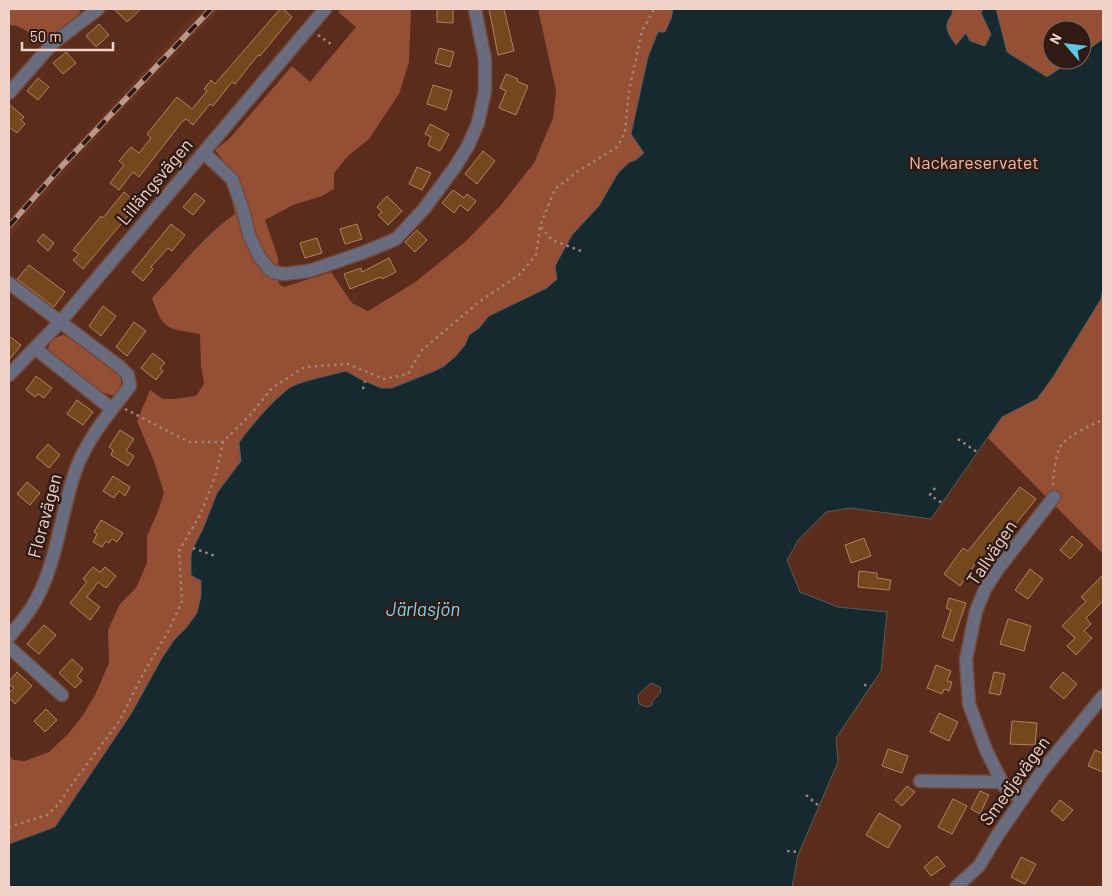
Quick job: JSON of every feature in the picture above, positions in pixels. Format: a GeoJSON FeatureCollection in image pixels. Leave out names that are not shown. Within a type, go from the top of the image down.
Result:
{"type":"FeatureCollection","features":[{"type":"Feature","properties":{"kind":"street"},"geometry":{"type":"LineString","coordinates":[[9,93],[52,44],[98,9]]}},
{"type":"Feature","properties":{"kind":"street","name":"Lillängsvägen"},"geometry":{"type":"LineString","coordinates":[[9,375],[60,322],[325,9]]}},
{"type":"Feature","properties":{"kind":"street"},"geometry":{"type":"LineString","coordinates":[[204,153],[232,179],[243,210],[249,235],[259,256],[273,272],[284,274],[309,271],[362,254],[396,239],[424,209],[455,168],[478,124],[485,91],[486,60],[475,9]]}},
{"type":"Feature","properties":{"kind":"street","name":"Floravägen"},"geometry":{"type":"LineString","coordinates":[[9,283],[120,367],[128,375],[130,386],[86,444],[76,470],[48,572],[36,600],[9,637]]}},
{"type":"Feature","properties":{"kind":"street"},"geometry":{"type":"LineString","coordinates":[[36,349],[113,407]]}},
{"type":"Feature","properties":{"kind":"street","name":"Tallvägen"},"geometry":{"type":"LineString","coordinates":[[1022,800],[1004,786],[986,750],[970,704],[966,659],[976,611],[985,589],[1054,496]]}},
{"type":"Feature","properties":{"kind":"street"},"geometry":{"type":"LineString","coordinates":[[9,647],[62,695]]}},
{"type":"Feature","properties":{"kind":"street","name":"Smedjevägen"},"geometry":{"type":"LineString","coordinates":[[956,887],[979,866],[997,836],[1042,771],[1103,696]]}},
{"type":"Feature","properties":{"kind":"street"},"geometry":{"type":"LineString","coordinates":[[920,781],[1002,782]]}},
{"type":"Feature","properties":{"kind":"path"},"geometry":{"type":"LineString","coordinates":[[9,828],[47,815],[59,804],[120,720],[144,672],[168,632],[182,601],[180,551],[200,514],[216,474],[223,442],[251,414],[272,388],[305,368],[348,364],[384,379],[408,374],[421,351],[479,302],[519,275],[536,255],[540,226],[555,189],[617,147],[625,132],[630,91],[642,30],[654,9]]}},
{"type":"Feature","properties":{"kind":"path"},"geometry":{"type":"LineString","coordinates":[[540,226],[552,240],[581,251]]}},
{"type":"Feature","properties":{"kind":"path"},"geometry":{"type":"LineString","coordinates":[[363,389],[365,381]]}},
{"type":"Feature","properties":{"kind":"path"},"geometry":{"type":"LineString","coordinates":[[113,407],[189,442],[223,442]]}},
{"type":"Feature","properties":{"kind":"path"},"geometry":{"type":"LineString","coordinates":[[1054,496],[1052,472],[1062,444],[1089,425],[1103,420]]}},
{"type":"Feature","properties":{"kind":"path"},"geometry":{"type":"LineString","coordinates":[[958,439],[977,452]]}},
{"type":"Feature","properties":{"kind":"path"},"geometry":{"type":"LineString","coordinates":[[935,488],[930,496],[942,503]]}},
{"type":"Feature","properties":{"kind":"path"},"geometry":{"type":"LineString","coordinates":[[193,548],[215,556]]}},
{"type":"Feature","properties":{"kind":"path"},"geometry":{"type":"LineString","coordinates":[[864,685],[871,686]]}},
{"type":"Feature","properties":{"kind":"path"},"geometry":{"type":"LineString","coordinates":[[806,795],[819,806]]}},
{"type":"Feature","properties":{"kind":"path"},"geometry":{"type":"LineString","coordinates":[[786,851],[800,852]]}},
{"type":"Feature","properties":{"kind":"shaded area"},"geometry":{"type":"Polygon","coordinates":[[[199,9],[220,9],[79,157],[9,238],[9,218],[199,9]]]}},
{"type":"Feature","properties":{"kind":"green space"},"geometry":{"type":"Polygon","coordinates":[[[9,9],[76,9],[81,11],[59,36],[43,45],[23,29],[9,25],[9,9]]]}},
{"type":"Feature","properties":{"kind":"green space"},"geometry":{"type":"Polygon","coordinates":[[[341,9],[411,9],[409,62],[399,94],[369,139],[348,156],[334,173],[334,189],[322,196],[293,205],[265,220],[278,258],[279,284],[284,287],[331,272],[352,303],[368,311],[414,283],[465,242],[501,205],[534,163],[553,118],[556,91],[538,9],[673,9],[665,32],[658,32],[648,57],[631,134],[644,153],[636,160],[629,162],[618,173],[599,206],[572,235],[557,279],[547,288],[489,316],[470,335],[456,356],[443,367],[391,388],[381,388],[346,371],[319,377],[293,386],[264,412],[239,443],[241,461],[217,493],[203,529],[193,548],[201,581],[201,596],[197,613],[174,640],[162,658],[131,714],[55,827],[9,844],[9,754],[13,760],[25,761],[49,752],[68,734],[83,715],[95,695],[109,663],[108,630],[120,604],[136,588],[147,563],[147,536],[164,493],[154,461],[137,421],[150,390],[163,399],[174,399],[196,396],[204,384],[200,334],[173,329],[164,323],[152,298],[212,232],[235,214],[222,159],[215,150],[230,138],[292,66],[310,82],[356,27],[338,12],[341,9]]]}},
{"type":"Feature","properties":{"kind":"green space","name":"Nackareservatet"},"geometry":{"type":"Polygon","coordinates":[[[825,9],[1103,9],[1103,554],[986,436],[825,9]]]}},
{"type":"Feature","properties":{"kind":"green space"},"geometry":{"type":"Polygon","coordinates":[[[64,335],[119,373],[121,384],[118,395],[110,395],[91,386],[48,349],[53,339],[64,335]]]}},
{"type":"Feature","properties":{"kind":"water","name":"Järlasjön"},"geometry":{"type":"Polygon","coordinates":[[[673,9],[952,9],[947,27],[956,45],[966,33],[970,41],[985,46],[991,34],[981,13],[983,9],[996,9],[1007,52],[1047,77],[1057,70],[1092,70],[1092,47],[1103,39],[1103,289],[1101,299],[1053,377],[1037,399],[1002,417],[931,519],[850,508],[826,512],[799,539],[787,560],[800,592],[838,607],[887,612],[881,671],[836,738],[838,762],[798,855],[792,887],[9,887],[9,844],[55,827],[131,714],[162,658],[174,640],[197,613],[201,596],[201,581],[191,575],[193,548],[203,529],[217,493],[241,461],[239,443],[243,437],[280,396],[298,384],[346,371],[381,388],[392,388],[443,367],[456,356],[465,345],[469,335],[479,328],[489,316],[547,288],[557,279],[555,266],[572,235],[599,206],[618,173],[644,153],[631,134],[648,57],[658,32],[665,32],[673,9]],[[651,683],[638,695],[639,704],[647,707],[652,705],[652,702],[661,692],[660,687],[651,683]]]}},
{"type":"Feature","properties":{"kind":"building"},"geometry":{"type":"Polygon","coordinates":[[[114,9],[141,9],[127,22],[114,9]]]}},
{"type":"Feature","properties":{"kind":"building"},"geometry":{"type":"Polygon","coordinates":[[[280,9],[283,9],[292,17],[235,84],[232,82],[213,106],[210,104],[193,125],[186,119],[181,123],[139,177],[133,172],[119,190],[110,183],[124,165],[119,161],[131,147],[139,153],[151,138],[147,134],[177,97],[192,109],[207,91],[204,89],[211,80],[215,84],[280,9]]]}},
{"type":"Feature","properties":{"kind":"building"},"geometry":{"type":"Polygon","coordinates":[[[437,9],[453,9],[453,23],[437,22],[437,9]]]}},
{"type":"Feature","properties":{"kind":"building"},"geometry":{"type":"Polygon","coordinates":[[[489,9],[504,9],[514,51],[498,55],[489,9]]]}},
{"type":"Feature","properties":{"kind":"building"},"geometry":{"type":"Polygon","coordinates":[[[99,24],[109,35],[96,47],[86,36],[99,24]]]}},
{"type":"Feature","properties":{"kind":"building"},"geometry":{"type":"Polygon","coordinates":[[[439,48],[454,52],[450,67],[435,63],[439,48]]]}},
{"type":"Feature","properties":{"kind":"building"},"geometry":{"type":"Polygon","coordinates":[[[66,52],[76,63],[63,74],[53,63],[66,52]]]}},
{"type":"Feature","properties":{"kind":"building"},"geometry":{"type":"Polygon","coordinates":[[[506,74],[528,86],[516,115],[499,108],[506,91],[500,88],[506,74]]]}},
{"type":"Feature","properties":{"kind":"building"},"geometry":{"type":"Polygon","coordinates":[[[38,78],[49,87],[38,100],[27,91],[38,78]]]}},
{"type":"Feature","properties":{"kind":"building"},"geometry":{"type":"Polygon","coordinates":[[[433,85],[452,91],[446,110],[427,104],[433,85]]]}},
{"type":"Feature","properties":{"kind":"building"},"geometry":{"type":"Polygon","coordinates":[[[9,104],[24,117],[21,120],[25,124],[17,133],[9,127],[9,104]]]}},
{"type":"Feature","properties":{"kind":"building"},"geometry":{"type":"Polygon","coordinates":[[[430,124],[449,134],[440,151],[428,145],[431,137],[425,134],[430,124]]]}},
{"type":"Feature","properties":{"kind":"building"},"geometry":{"type":"Polygon","coordinates":[[[483,151],[495,161],[477,184],[465,174],[483,151]]]}},
{"type":"Feature","properties":{"kind":"building"},"geometry":{"type":"Polygon","coordinates":[[[417,167],[431,173],[422,190],[409,184],[417,167]]]}},
{"type":"Feature","properties":{"kind":"building"},"geometry":{"type":"Polygon","coordinates":[[[453,190],[464,198],[467,194],[476,201],[468,211],[460,205],[454,213],[442,203],[453,190]]]}},
{"type":"Feature","properties":{"kind":"building"},"geometry":{"type":"Polygon","coordinates":[[[124,192],[138,204],[83,269],[73,260],[79,254],[73,250],[124,192]]]}},
{"type":"Feature","properties":{"kind":"building"},"geometry":{"type":"Polygon","coordinates":[[[195,193],[205,201],[193,215],[183,207],[195,193]]]}},
{"type":"Feature","properties":{"kind":"building"},"geometry":{"type":"Polygon","coordinates":[[[387,196],[402,211],[388,225],[378,215],[382,212],[377,207],[387,196]]]}},
{"type":"Feature","properties":{"kind":"building"},"geometry":{"type":"Polygon","coordinates":[[[171,224],[185,235],[172,251],[168,248],[151,267],[153,269],[143,281],[132,272],[171,224]]]}},
{"type":"Feature","properties":{"kind":"building"},"geometry":{"type":"Polygon","coordinates":[[[357,224],[362,239],[345,244],[340,229],[357,224]]]}},
{"type":"Feature","properties":{"kind":"building"},"geometry":{"type":"Polygon","coordinates":[[[417,230],[427,240],[415,252],[405,242],[417,230]]]}},
{"type":"Feature","properties":{"kind":"building"},"geometry":{"type":"Polygon","coordinates":[[[43,234],[54,243],[48,251],[37,241],[43,234]]]}},
{"type":"Feature","properties":{"kind":"building"},"geometry":{"type":"Polygon","coordinates":[[[317,238],[322,253],[305,258],[300,243],[317,238]]]}},
{"type":"Feature","properties":{"kind":"building"},"geometry":{"type":"Polygon","coordinates":[[[389,258],[396,272],[382,279],[381,277],[350,289],[344,274],[361,268],[362,272],[389,258]]]}},
{"type":"Feature","properties":{"kind":"building"},"geometry":{"type":"Polygon","coordinates":[[[29,265],[65,292],[54,307],[17,279],[29,265]]]}},
{"type":"Feature","properties":{"kind":"building"},"geometry":{"type":"Polygon","coordinates":[[[103,306],[116,316],[101,336],[89,326],[103,306]]]}},
{"type":"Feature","properties":{"kind":"building"},"geometry":{"type":"Polygon","coordinates":[[[134,322],[146,331],[127,356],[116,347],[134,322]]]}},
{"type":"Feature","properties":{"kind":"building"},"geometry":{"type":"Polygon","coordinates":[[[9,336],[21,345],[9,360],[9,336]]]}},
{"type":"Feature","properties":{"kind":"building"},"geometry":{"type":"Polygon","coordinates":[[[153,353],[165,363],[160,368],[163,371],[156,380],[141,368],[153,353]]]}},
{"type":"Feature","properties":{"kind":"building"},"geometry":{"type":"Polygon","coordinates":[[[36,376],[52,388],[44,398],[38,394],[35,397],[26,390],[36,376]]]}},
{"type":"Feature","properties":{"kind":"building"},"geometry":{"type":"Polygon","coordinates":[[[77,400],[93,412],[83,425],[67,414],[77,400]]]}},
{"type":"Feature","properties":{"kind":"building"},"geometry":{"type":"Polygon","coordinates":[[[120,430],[134,439],[126,451],[134,456],[128,466],[111,455],[113,450],[109,447],[120,430]]]}},
{"type":"Feature","properties":{"kind":"building"},"geometry":{"type":"Polygon","coordinates":[[[48,444],[60,455],[49,468],[36,457],[48,444]]]}},
{"type":"Feature","properties":{"kind":"building"},"geometry":{"type":"Polygon","coordinates":[[[113,476],[130,487],[125,496],[119,491],[114,498],[103,491],[113,476]]]}},
{"type":"Feature","properties":{"kind":"building"},"geometry":{"type":"Polygon","coordinates":[[[27,482],[40,493],[30,505],[17,494],[27,482]]]}},
{"type":"Feature","properties":{"kind":"building"},"geometry":{"type":"Polygon","coordinates":[[[1020,487],[1036,499],[986,561],[980,557],[960,586],[944,574],[963,548],[968,551],[1020,487]]]}},
{"type":"Feature","properties":{"kind":"building"},"geometry":{"type":"Polygon","coordinates":[[[101,520],[123,533],[117,542],[112,539],[109,543],[106,541],[102,547],[93,542],[97,534],[94,532],[101,520]]]}},
{"type":"Feature","properties":{"kind":"building"},"geometry":{"type":"Polygon","coordinates":[[[1072,536],[1083,545],[1070,559],[1060,550],[1072,536]]]}},
{"type":"Feature","properties":{"kind":"building"},"geometry":{"type":"Polygon","coordinates":[[[864,538],[871,556],[851,563],[845,545],[864,538]]]}},
{"type":"Feature","properties":{"kind":"building"},"geometry":{"type":"Polygon","coordinates":[[[93,567],[100,572],[105,567],[116,576],[106,588],[98,582],[87,597],[100,607],[90,620],[70,603],[87,582],[83,579],[93,567]]]}},
{"type":"Feature","properties":{"kind":"building"},"geometry":{"type":"Polygon","coordinates":[[[1030,569],[1043,579],[1028,599],[1015,590],[1030,569]]]}},
{"type":"Feature","properties":{"kind":"building"},"geometry":{"type":"Polygon","coordinates":[[[859,571],[877,573],[877,578],[891,580],[889,590],[858,587],[859,571]]]}},
{"type":"Feature","properties":{"kind":"building"},"geometry":{"type":"Polygon","coordinates":[[[1103,575],[1103,601],[1086,618],[1091,624],[1084,631],[1092,638],[1076,655],[1067,646],[1075,638],[1062,626],[1086,601],[1081,597],[1103,575]]]}},
{"type":"Feature","properties":{"kind":"building"},"geometry":{"type":"Polygon","coordinates":[[[949,598],[966,603],[953,641],[942,637],[951,610],[946,608],[949,598]]]}},
{"type":"Feature","properties":{"kind":"building"},"geometry":{"type":"Polygon","coordinates":[[[1008,619],[1031,626],[1024,651],[1000,644],[1008,619]]]}},
{"type":"Feature","properties":{"kind":"building"},"geometry":{"type":"Polygon","coordinates":[[[44,625],[56,635],[39,654],[27,644],[44,625]]]}},
{"type":"Feature","properties":{"kind":"building"},"geometry":{"type":"Polygon","coordinates":[[[72,659],[83,669],[77,676],[82,681],[75,688],[59,673],[72,659]]]}},
{"type":"Feature","properties":{"kind":"building"},"geometry":{"type":"Polygon","coordinates":[[[936,665],[951,671],[947,681],[952,682],[949,691],[944,689],[942,694],[927,688],[936,665]]]}},
{"type":"Feature","properties":{"kind":"building"},"geometry":{"type":"Polygon","coordinates":[[[17,672],[32,686],[15,704],[9,698],[9,693],[14,688],[9,684],[9,681],[17,672]]]}},
{"type":"Feature","properties":{"kind":"building"},"geometry":{"type":"Polygon","coordinates":[[[994,672],[1005,674],[1000,695],[989,693],[994,672]]]}},
{"type":"Feature","properties":{"kind":"building"},"geometry":{"type":"Polygon","coordinates":[[[1063,672],[1077,684],[1064,699],[1050,687],[1063,672]]]}},
{"type":"Feature","properties":{"kind":"building"},"geometry":{"type":"Polygon","coordinates":[[[46,709],[57,720],[45,732],[34,721],[46,709]]]}},
{"type":"Feature","properties":{"kind":"building"},"geometry":{"type":"Polygon","coordinates":[[[939,713],[958,722],[949,741],[930,732],[939,713]]]}},
{"type":"Feature","properties":{"kind":"building"},"geometry":{"type":"Polygon","coordinates":[[[1012,721],[1037,723],[1035,745],[1010,744],[1012,721]]]}},
{"type":"Feature","properties":{"kind":"building"},"geometry":{"type":"Polygon","coordinates":[[[888,749],[908,756],[902,773],[882,766],[888,749]]]}},
{"type":"Feature","properties":{"kind":"building"},"geometry":{"type":"Polygon","coordinates":[[[1095,750],[1103,753],[1103,772],[1088,766],[1095,750]]]}},
{"type":"Feature","properties":{"kind":"building"},"geometry":{"type":"Polygon","coordinates":[[[907,786],[915,792],[902,806],[895,800],[907,786]]]}},
{"type":"Feature","properties":{"kind":"building"},"geometry":{"type":"Polygon","coordinates":[[[980,791],[989,795],[980,814],[971,809],[980,791]]]}},
{"type":"Feature","properties":{"kind":"building"},"geometry":{"type":"Polygon","coordinates":[[[953,799],[967,806],[952,834],[938,827],[953,799]]]}},
{"type":"Feature","properties":{"kind":"building"},"geometry":{"type":"Polygon","coordinates":[[[1060,800],[1073,810],[1063,821],[1051,811],[1060,800]]]}},
{"type":"Feature","properties":{"kind":"building"},"geometry":{"type":"Polygon","coordinates":[[[879,813],[901,826],[888,848],[866,835],[879,813]]]}},
{"type":"Feature","properties":{"kind":"building"},"geometry":{"type":"Polygon","coordinates":[[[937,856],[945,866],[931,876],[924,867],[937,856]]]}},
{"type":"Feature","properties":{"kind":"building"},"geometry":{"type":"Polygon","coordinates":[[[1021,857],[1036,864],[1025,884],[1011,877],[1021,857]]]}},
{"type":"Feature","properties":{"kind":"railway"},"geometry":{"type":"LineString","coordinates":[[9,226],[61,167],[211,9]]}}]}
